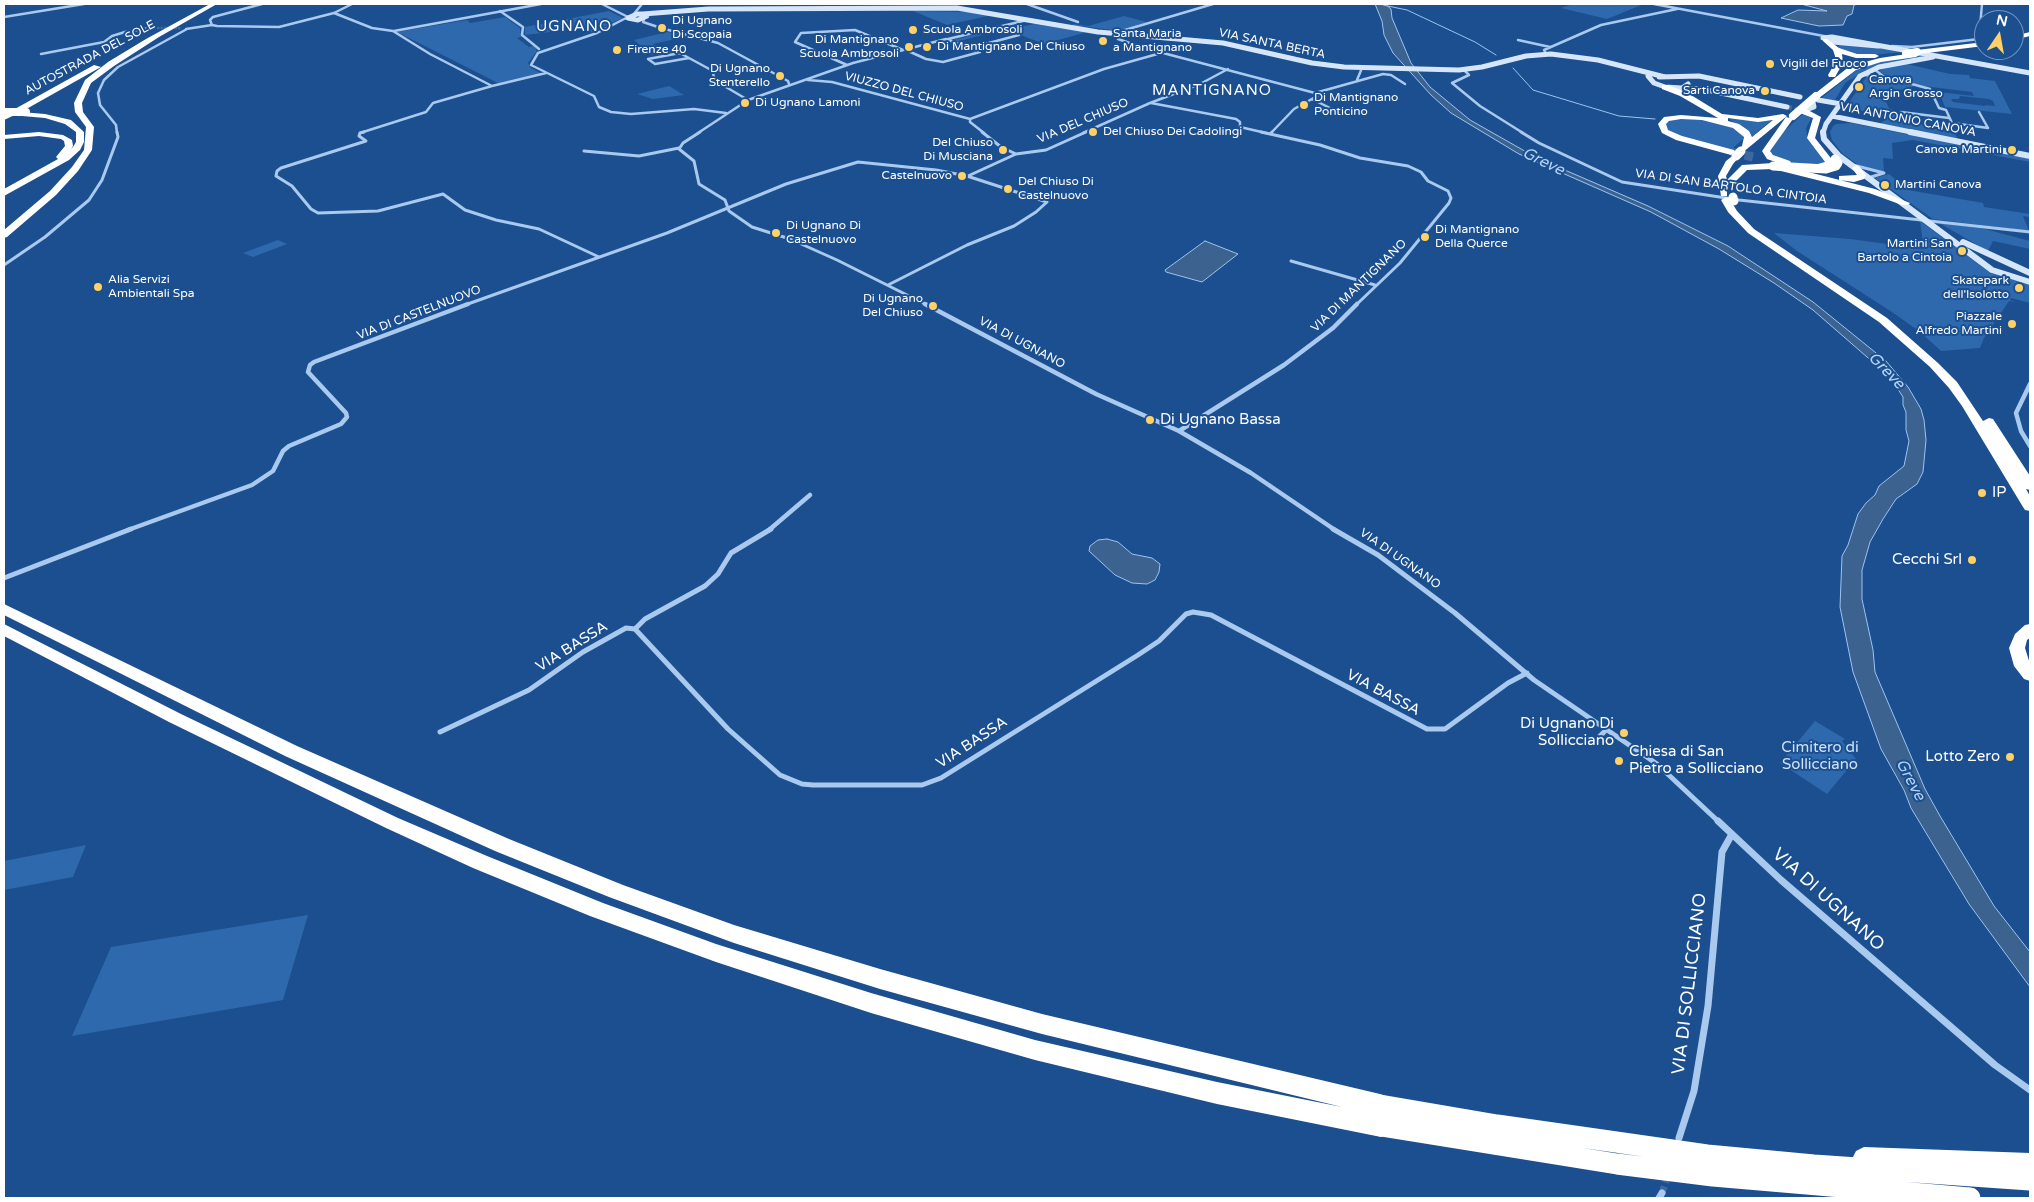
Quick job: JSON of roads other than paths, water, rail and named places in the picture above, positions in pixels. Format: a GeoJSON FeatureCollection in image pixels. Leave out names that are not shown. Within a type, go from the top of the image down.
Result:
{"type":"FeatureCollection","features":[{"type":"Feature","properties":{"kind":"highway","name":"AUTOSTRADA DEL SOLE"},"geometry":{"type":"LineString","coordinates":[[124,46],[204,4]]}},
{"type":"Feature","properties":{"kind":"highway","name":"AUTOSTRADA DEL SOLE"},"geometry":{"type":"LineString","coordinates":[[4,118],[214,4]]}},
{"type":"Feature","properties":{"kind":"highway"},"geometry":{"type":"LineString","coordinates":[[4,235],[53,194],[75,169],[88,150],[90,127],[79,112],[78,105],[82,92],[88,82],[111,64],[156,36]]}},
{"type":"Feature","properties":{"kind":"highway"},"geometry":{"type":"LineString","coordinates":[[1827,39],[1867,57],[1906,54],[1923,57]]}},
{"type":"Feature","properties":{"kind":"highway"},"geometry":{"type":"LineString","coordinates":[[1814,99],[1840,62],[1840,45]]}},
{"type":"Feature","properties":{"kind":"highway"},"geometry":{"type":"LineString","coordinates":[[1974,47],[1923,57],[1880,60],[1853,68],[1834,81],[1814,99],[1788,114],[1729,163],[1722,176],[1722,188],[1748,220],[1772,240],[1886,315],[1934,354],[1975,401],[2030,486]]}},
{"type":"Feature","properties":{"kind":"highway"},"geometry":{"type":"LineString","coordinates":[[1832,75],[1862,61],[1906,54]]}},
{"type":"Feature","properties":{"kind":"highway","name":"AUTOSTRADA DEL SOLE"},"geometry":{"type":"LineString","coordinates":[[4,112],[98,60]]}},
{"type":"Feature","properties":{"kind":"highway"},"geometry":{"type":"LineString","coordinates":[[1665,87],[1684,87],[1710,109],[1747,135],[1743,153],[1734,169],[1730,182],[1733,212],[1751,231],[1873,312],[1934,364],[1953,385],[1968,406],[2030,508]]}},
{"type":"Feature","properties":{"kind":"highway"},"geometry":{"type":"LineString","coordinates":[[1710,109],[1724,115],[1747,120],[1768,119],[1788,114]]}},
{"type":"Feature","properties":{"kind":"highway"},"geometry":{"type":"LineString","coordinates":[[1792,165],[1816,167],[1825,166],[1829,163],[1812,140],[1812,132],[1817,117],[1803,111]]}},
{"type":"Feature","properties":{"kind":"highway"},"geometry":{"type":"LineString","coordinates":[[4,112],[67,118],[80,124],[90,132]]}},
{"type":"Feature","properties":{"kind":"highway"},"geometry":{"type":"LineString","coordinates":[[4,193],[41,174],[72,153],[80,142],[80,132],[77,128],[62,120],[24,113]]}},
{"type":"Feature","properties":{"kind":"highway"},"geometry":{"type":"LineString","coordinates":[[1788,114],[1766,151],[1770,157],[1805,170]]}},
{"type":"Feature","properties":{"kind":"highway"},"geometry":{"type":"LineString","coordinates":[[1736,126],[1711,119],[1690,117],[1672,118],[1662,124],[1665,130],[1679,138],[1870,187],[1903,202]]}},
{"type":"Feature","properties":{"kind":"highway"},"geometry":{"type":"LineString","coordinates":[[1730,182],[1745,167],[1773,166],[1826,169],[1836,166],[1838,163],[1822,148],[1812,132]]}},
{"type":"Feature","properties":{"kind":"highway"},"geometry":{"type":"LineString","coordinates":[[4,137],[46,134],[63,137],[68,140],[69,146],[63,155],[41,174]]}},
{"type":"Feature","properties":{"kind":"highway"},"geometry":{"type":"LineString","coordinates":[[1773,166],[1872,191],[1903,202]]}},
{"type":"Feature","properties":{"kind":"highway"},"geometry":{"type":"LineString","coordinates":[[1831,176],[1858,178],[1862,175],[1853,166]]}},
{"type":"Feature","properties":{"kind":"highway"},"geometry":{"type":"LineString","coordinates":[[4,608],[291,751],[511,848],[616,891],[734,934],[880,979],[1042,1024],[1380,1115],[1617,1164],[2030,1165]]}},
{"type":"Feature","properties":{"kind":"highway"},"geometry":{"type":"LineString","coordinates":[[4,628],[184,722],[392,823],[480,862],[597,910],[716,953],[870,1003],[1035,1050],[1217,1093],[1380,1115]]}},
{"type":"Feature","properties":{"kind":"highway"},"geometry":{"type":"LineString","coordinates":[[2030,629],[2022,634],[2017,643],[2020,662],[2030,675]]}},
{"type":"Feature","properties":{"kind":"highway"},"geometry":{"type":"LineString","coordinates":[[1710,1165],[1814,1165],[2030,1180]]}},
{"type":"Feature","properties":{"kind":"highway"},"geometry":{"type":"LineString","coordinates":[[1710,1165],[1876,1198]]}},
{"type":"Feature","properties":{"kind":"highway"},"geometry":{"type":"LineString","coordinates":[[1710,1165],[1970,1198]]}},
{"type":"Feature","properties":{"kind":"street"},"geometry":{"type":"LineString","coordinates":[[4,17],[84,4]]}},
{"type":"Feature","properties":{"kind":"street"},"geometry":{"type":"LineString","coordinates":[[212,25],[210,19],[213,17],[262,4]]}},
{"type":"Feature","properties":{"kind":"street"},"geometry":{"type":"LineString","coordinates":[[181,28],[188,29],[212,25],[279,27],[334,13],[352,6],[352,4]]}},
{"type":"Feature","properties":{"kind":"street"},"geometry":{"type":"LineString","coordinates":[[334,13],[372,28],[394,31],[541,4]]}},
{"type":"Feature","properties":{"kind":"street"},"geometry":{"type":"LineString","coordinates":[[602,4],[637,16],[643,22],[718,43],[789,81],[789,84]]}},
{"type":"Feature","properties":{"kind":"street"},"geometry":{"type":"LineString","coordinates":[[637,16],[642,4]]}},
{"type":"Feature","properties":{"kind":"street"},"geometry":{"type":"LineString","coordinates":[[1027,4],[1078,22]]}},
{"type":"Feature","properties":{"kind":"street"},"geometry":{"type":"LineString","coordinates":[[538,53],[598,33],[637,16],[669,12],[720,9],[944,8],[979,10],[1023,20],[1116,34],[1213,4]]}},
{"type":"Feature","properties":{"kind":"street"},"geometry":{"type":"LineString","coordinates":[[1654,4],[1794,31],[1827,39],[1840,45],[1906,47],[1978,40],[1981,38],[1982,4]]}},
{"type":"Feature","properties":{"kind":"street"},"geometry":{"type":"LineString","coordinates":[[1546,54],[1543,51],[1550,47],[1601,25],[1682,9]]}},
{"type":"Feature","properties":{"kind":"street"},"geometry":{"type":"LineString","coordinates":[[500,11],[523,27],[522,35],[540,49],[559,47]]}},
{"type":"Feature","properties":{"kind":"street"},"geometry":{"type":"LineString","coordinates":[[584,152],[639,156],[679,148],[683,143],[748,100],[789,84],[847,65],[1023,20]]}},
{"type":"Feature","properties":{"kind":"street"},"geometry":{"type":"LineString","coordinates":[[42,54],[104,42],[112,36],[125,32],[150,28]]}},
{"type":"Feature","properties":{"kind":"street"},"geometry":{"type":"LineString","coordinates":[[4,265],[64,222],[89,200],[102,180],[118,137],[116,125],[100,105],[98,93],[104,80],[118,67],[188,29]]}},
{"type":"Feature","properties":{"kind":"street"},"geometry":{"type":"LineString","coordinates":[[847,65],[795,42],[801,33],[855,30],[926,58],[943,62],[980,52],[946,39]]}},
{"type":"Feature","properties":{"kind":"street"},"geometry":{"type":"LineString","coordinates":[[394,31],[430,54],[492,86]]}},
{"type":"Feature","properties":{"kind":"street"},"geometry":{"type":"LineString","coordinates":[[1794,31],[1827,39]]}},
{"type":"Feature","properties":{"kind":"street"},"geometry":{"type":"LineString","coordinates":[[1116,34],[1119,40],[1162,53],[1318,93],[1357,80],[1388,74],[1405,84]]}},
{"type":"Feature","properties":{"kind":"street","name":"VIA SANTA BERTA"},"geometry":{"type":"LineString","coordinates":[[1116,34],[1213,41],[1318,64],[1362,68],[1464,70],[1526,56],[1546,54],[1592,59],[1666,77],[1684,87],[1702,89],[1788,114]]}},
{"type":"Feature","properties":{"kind":"street"},"geometry":{"type":"LineString","coordinates":[[970,48],[1019,35]]}},
{"type":"Feature","properties":{"kind":"street"},"geometry":{"type":"LineString","coordinates":[[1518,40],[1550,47]]}},
{"type":"Feature","properties":{"kind":"street"},"geometry":{"type":"LineString","coordinates":[[1840,45],[1878,46],[1923,57]]}},
{"type":"Feature","properties":{"kind":"street"},"geometry":{"type":"LineString","coordinates":[[540,49],[530,64],[594,96],[600,107],[611,112],[631,114],[694,109],[727,113]]}},
{"type":"Feature","properties":{"kind":"street"},"geometry":{"type":"LineString","coordinates":[[689,58],[655,64],[648,59],[680,53],[713,71],[714,80],[748,100]]}},
{"type":"Feature","properties":{"kind":"street"},"geometry":{"type":"LineString","coordinates":[[970,118],[1104,69],[1162,53]]}},
{"type":"Feature","properties":{"kind":"street","name":"VIA ANTONIO CANOVA"},"geometry":{"type":"LineString","coordinates":[[1923,57],[1972,63]]}},
{"type":"Feature","properties":{"kind":"street","name":"VIA ANTONIO CANOVA"},"geometry":{"type":"LineString","coordinates":[[1972,63],[1944,58],[1923,57],[1874,69],[1862,75],[1832,116],[2030,156]]}},
{"type":"Feature","properties":{"kind":"street"},"geometry":{"type":"LineString","coordinates":[[1972,63],[2030,73]]}},
{"type":"Feature","properties":{"kind":"street"},"geometry":{"type":"LineString","coordinates":[[1357,80],[1362,68]]}},
{"type":"Feature","properties":{"kind":"street","name":"VIA DEL CHIUSO"},"geometry":{"type":"LineString","coordinates":[[967,176],[1016,154],[1046,150],[1150,103],[1200,84],[1228,69]]}},
{"type":"Feature","properties":{"kind":"street"},"geometry":{"type":"LineString","coordinates":[[1634,69],[1653,80],[1656,84],[1665,87]]}},
{"type":"Feature","properties":{"kind":"street","name":"VIA ANTONIO CANOVA"},"geometry":{"type":"LineString","coordinates":[[1874,69],[1883,76]]}},
{"type":"Feature","properties":{"kind":"street","name":"VIA DI SAN BARTOLO A CINTOIA"},"geometry":{"type":"LineString","coordinates":[[1464,70],[1468,75],[1452,82],[1465,94],[1510,126],[1570,159],[1622,182],[1731,199],[2030,232]]}},
{"type":"Feature","properties":{"kind":"street"},"geometry":{"type":"LineString","coordinates":[[546,73],[430,104],[426,112],[360,133],[359,136],[366,140],[364,142],[281,168],[277,170],[276,176],[292,186],[311,209],[318,213],[378,211],[443,194],[465,210],[496,220],[539,228],[599,257]]}},
{"type":"Feature","properties":{"kind":"street","name":"VIA ANTONIO CANOVA"},"geometry":{"type":"LineString","coordinates":[[1862,75],[1883,76],[1930,89],[1939,108],[1946,110],[1952,124],[1988,128],[1979,112]]}},
{"type":"Feature","properties":{"kind":"street"},"geometry":{"type":"LineString","coordinates":[[1653,80],[1666,77],[1692,76],[1800,97]]}},
{"type":"Feature","properties":{"kind":"street"},"geometry":{"type":"LineString","coordinates":[[1684,87],[1685,78],[1692,76]]}},
{"type":"Feature","properties":{"kind":"street","name":"VIUZZO DEL CHIUSO"},"geometry":{"type":"LineString","coordinates":[[803,80],[832,82],[970,118],[970,122],[1001,147],[1016,154]]}},
{"type":"Feature","properties":{"kind":"street"},"geometry":{"type":"LineString","coordinates":[[1150,103],[1236,120],[1240,122],[1240,127],[1270,134],[1294,109],[1319,95],[1318,93]]}},
{"type":"Feature","properties":{"kind":"street"},"geometry":{"type":"LineString","coordinates":[[1312,99],[1340,113]]}},
{"type":"Feature","properties":{"kind":"street"},"geometry":{"type":"LineString","coordinates":[[1803,111],[1814,107],[1814,99],[1838,107],[1859,122]]}},
{"type":"Feature","properties":{"kind":"street","name":"VIA ANTONIO CANOVA"},"geometry":{"type":"LineString","coordinates":[[1901,112],[1949,118]]}},
{"type":"Feature","properties":{"kind":"street"},"geometry":{"type":"LineString","coordinates":[[1832,116],[1823,132],[1826,142],[1836,154],[1897,195],[1903,202]]}},
{"type":"Feature","properties":{"kind":"street"},"geometry":{"type":"LineString","coordinates":[[1826,124],[1839,121],[1859,122]]}},
{"type":"Feature","properties":{"kind":"street","name":"VIA DI MANTIGNANO"},"geometry":{"type":"LineString","coordinates":[[1179,431],[1302,353],[1333,328],[1375,285],[1400,263],[1438,219],[1449,203],[1450,194],[1428,181],[1421,172],[1408,166],[1360,158],[1320,145],[1270,134]]}},
{"type":"Feature","properties":{"kind":"street","name":"VIA DI UGNANO"},"geometry":{"type":"LineString","coordinates":[[679,148],[694,160],[699,184],[726,201],[727,208],[732,214],[755,228],[790,239],[888,285],[1096,394],[1179,431],[1251,473],[1318,520],[1378,555],[1468,624],[1527,673],[1657,764],[1789,886],[1957,1033],[1995,1065],[2030,1090]]}},
{"type":"Feature","properties":{"kind":"street","name":"VIA DI CASTELNUOVO"},"geometry":{"type":"LineString","coordinates":[[4,578],[133,528],[252,485],[265,478],[273,471],[283,451],[289,446],[341,424],[347,417],[346,413],[308,372],[310,365],[314,362],[599,257],[667,234],[786,184],[858,162],[936,170],[967,176]]}},
{"type":"Feature","properties":{"kind":"street"},"geometry":{"type":"LineString","coordinates":[[1853,166],[1884,173],[1871,177]]}},
{"type":"Feature","properties":{"kind":"street"},"geometry":{"type":"LineString","coordinates":[[1853,166],[1995,272],[2030,282]]}},
{"type":"Feature","properties":{"kind":"street"},"geometry":{"type":"LineString","coordinates":[[888,285],[967,245],[1014,226],[1036,212],[1047,202],[967,176]]}},
{"type":"Feature","properties":{"kind":"street"},"geometry":{"type":"LineString","coordinates":[[1942,232],[2027,272],[2023,277],[2009,276]]}},
{"type":"Feature","properties":{"kind":"street"},"geometry":{"type":"LineString","coordinates":[[1291,261],[1375,285]]}},
{"type":"Feature","properties":{"kind":"street"},"geometry":{"type":"LineString","coordinates":[[1989,268],[1988,264],[1992,263],[2011,264]]}},
{"type":"Feature","properties":{"kind":"street"},"geometry":{"type":"LineString","coordinates":[[2030,384],[2016,413],[2020,431],[2030,446]]}},
{"type":"Feature","properties":{"kind":"street"},"geometry":{"type":"LineString","coordinates":[[635,628],[645,618],[704,586],[718,574],[731,553],[771,529],[810,495]]}},
{"type":"Feature","properties":{"kind":"street","name":"VIA BASSA"},"geometry":{"type":"LineString","coordinates":[[440,732],[529,690],[583,652],[626,628],[635,628],[728,729],[780,775],[802,784],[813,785],[922,785],[941,778],[1084,686],[1138,655],[1159,641],[1186,614],[1193,612],[1211,615],[1427,729],[1445,729],[1508,683],[1527,673]]}},
{"type":"Feature","properties":{"kind":"street"},"geometry":{"type":"LineString","coordinates":[[1593,744],[1607,729]]}},
{"type":"Feature","properties":{"kind":"street","name":"VIA DI SOLLICCIANO"},"geometry":{"type":"LineString","coordinates":[[1679,1138],[1694,1091],[1708,1006],[1722,852],[1732,834]]}},
{"type":"Feature","properties":{"kind":"water","name":"Greve"},"geometry":{"type":"Polygon","coordinates":[[[1375,4],[1385,4],[1391,9],[1392,18],[1411,63],[1430,87],[1470,120],[1537,158],[1648,206],[1728,246],[1813,302],[1886,361],[1908,387],[1921,409],[1924,420],[1926,440],[1923,472],[1917,484],[1896,499],[1883,519],[1870,542],[1862,570],[1862,599],[1873,650],[1875,672],[1925,789],[1994,906],[2030,952],[2030,987],[1969,904],[1911,808],[1904,790],[1881,749],[1853,672],[1840,607],[1842,556],[1848,545],[1858,514],[1875,495],[1879,486],[1904,466],[1909,441],[1903,397],[1890,377],[1813,310],[1719,249],[1651,212],[1519,154],[1451,113],[1431,95],[1393,53],[1384,35],[1382,21],[1375,4]]]}},
{"type":"Feature","properties":{"kind":"water"},"geometry":{"type":"Polygon","coordinates":[[[1801,4],[1859,4],[1854,5],[1852,14],[1847,16],[1843,25],[1819,26],[1781,18],[1798,10],[1827,11],[1801,4]]]}},
{"type":"Feature","properties":{"kind":"water"},"geometry":{"type":"Polygon","coordinates":[[[1205,241],[1238,254],[1202,282],[1166,272],[1165,270],[1205,241]]]}},
{"type":"Feature","properties":{"kind":"water"},"geometry":{"type":"Polygon","coordinates":[[[1107,539],[1118,542],[1132,554],[1152,558],[1160,564],[1155,580],[1147,584],[1132,583],[1115,575],[1089,551],[1090,546],[1098,540],[1107,539]]]}},
{"type":"Feature","properties":{"kind":"waterway"},"geometry":{"type":"LineString","coordinates":[[1383,5],[1407,10],[1475,42],[1496,55]]}},
{"type":"Feature","properties":{"kind":"waterway"},"geometry":{"type":"LineString","coordinates":[[1513,68],[1533,90],[1619,116],[1655,119]]}},
{"type":"Feature","properties":{"kind":"tunnel"},"geometry":{"type":"LineString","coordinates":[[150,28],[181,28]]}},
{"type":"Feature","properties":{"kind":"tunnel"},"geometry":{"type":"LineString","coordinates":[[1787,107],[1803,111]]}},
{"type":"Feature","properties":{"kind":"tunnel"},"geometry":{"type":"LineString","coordinates":[[1731,152],[1753,157]]}},
{"type":"Feature","properties":{"kind":"tunnel"},"geometry":{"type":"LineString","coordinates":[[1662,1193],[1668,1175]]}},
{"type":"Feature","properties":{"kind":"place","name":"Di Ugnano Di Scopaia"},"geometry":{"type":"Point","coordinates":[662,28]}},
{"type":"Feature","properties":{"kind":"place","name":"Scuola Ambrosoli"},"geometry":{"type":"Point","coordinates":[913,30]}},
{"type":"Feature","properties":{"kind":"place","name":"Santa Maria a Mantignano"},"geometry":{"type":"Point","coordinates":[1103,41]}},
{"type":"Feature","properties":{"kind":"place","name":"Di Mantignano Scuola Ambrosoli"},"geometry":{"type":"Point","coordinates":[909,47]}},
{"type":"Feature","properties":{"kind":"place","name":"Di Mantignano Del Chiuso"},"geometry":{"type":"Point","coordinates":[927,47]}},
{"type":"Feature","properties":{"kind":"place","name":"Firenze 40"},"geometry":{"type":"Point","coordinates":[617,50]}},
{"type":"Feature","properties":{"kind":"place","name":"Vigili del Fuoco"},"geometry":{"type":"Point","coordinates":[1770,64]}},
{"type":"Feature","properties":{"kind":"place","name":"Di Ugnano Stenterello"},"geometry":{"type":"Point","coordinates":[780,76]}},
{"type":"Feature","properties":{"kind":"place","name":"Canova Argin Grosso"},"geometry":{"type":"Point","coordinates":[1859,87]}},
{"type":"Feature","properties":{"kind":"place","name":"Sarti Canova"},"geometry":{"type":"Point","coordinates":[1765,91]}},
{"type":"Feature","properties":{"kind":"place","name":"Di Ugnano Lamoni"},"geometry":{"type":"Point","coordinates":[745,103]}},
{"type":"Feature","properties":{"kind":"place","name":"Di Mantignano Ponticino"},"geometry":{"type":"Point","coordinates":[1304,105]}},
{"type":"Feature","properties":{"kind":"place","name":"Del Chiuso Dei Cadolingi"},"geometry":{"type":"Point","coordinates":[1093,132]}},
{"type":"Feature","properties":{"kind":"place","name":"Del Chiuso Di Musciana"},"geometry":{"type":"Point","coordinates":[1003,150]}},
{"type":"Feature","properties":{"kind":"place","name":"Canova Martini"},"geometry":{"type":"Point","coordinates":[2012,150]}},
{"type":"Feature","properties":{"kind":"place","name":"Castelnuovo"},"geometry":{"type":"Point","coordinates":[962,176]}},
{"type":"Feature","properties":{"kind":"place","name":"Martini Canova"},"geometry":{"type":"Point","coordinates":[1885,185]}},
{"type":"Feature","properties":{"kind":"place","name":"Del Chiuso Di Castelnuovo"},"geometry":{"type":"Point","coordinates":[1008,189]}},
{"type":"Feature","properties":{"kind":"place","name":"Di Ugnano Di Castelnuovo"},"geometry":{"type":"Point","coordinates":[776,233]}},
{"type":"Feature","properties":{"kind":"place","name":"Di Mantignano Della Querce"},"geometry":{"type":"Point","coordinates":[1425,237]}},
{"type":"Feature","properties":{"kind":"place","name":"Martini San Bartolo a Cintoia"},"geometry":{"type":"Point","coordinates":[1962,251]}},
{"type":"Feature","properties":{"kind":"place","name":"Alia Servizi Ambientali Spa"},"geometry":{"type":"Point","coordinates":[98,287]}},
{"type":"Feature","properties":{"kind":"place","name":"Skatepark dell'Isolotto"},"geometry":{"type":"Point","coordinates":[2019,288]}},
{"type":"Feature","properties":{"kind":"place","name":"Di Ugnano Del Chiuso"},"geometry":{"type":"Point","coordinates":[933,306]}},
{"type":"Feature","properties":{"kind":"place","name":"Piazzale Alfredo Martini"},"geometry":{"type":"Point","coordinates":[2012,324]}},
{"type":"Feature","properties":{"kind":"place","name":"Di Ugnano Bassa"},"geometry":{"type":"Point","coordinates":[1150,420]}},
{"type":"Feature","properties":{"kind":"place","name":"IP"},"geometry":{"type":"Point","coordinates":[1982,493]}},
{"type":"Feature","properties":{"kind":"place","name":"Cecchi Srl"},"geometry":{"type":"Point","coordinates":[1972,560]}},
{"type":"Feature","properties":{"kind":"place","name":"Di Ugnano Di Sollicciano"},"geometry":{"type":"Point","coordinates":[1624,733]}},
{"type":"Feature","properties":{"kind":"place","name":"Lotto Zero"},"geometry":{"type":"Point","coordinates":[2010,757]}},
{"type":"Feature","properties":{"kind":"place","name":"Chiesa di San Pietro a Sollicciano"},"geometry":{"type":"Point","coordinates":[1619,761]}},
{"type":"Feature","properties":{"kind":"district","name":"UGNANO"},"geometry":{"type":"Point","coordinates":[574,27]}},
{"type":"Feature","properties":{"kind":"district","name":"MANTIGNANO"},"geometry":{"type":"Point","coordinates":[1212,91]}},
{"type":"Feature","properties":{"kind":"park label","name":"Cimitero di Sollicciano"},"geometry":{"type":"Point","coordinates":[1820,756]}}]}
